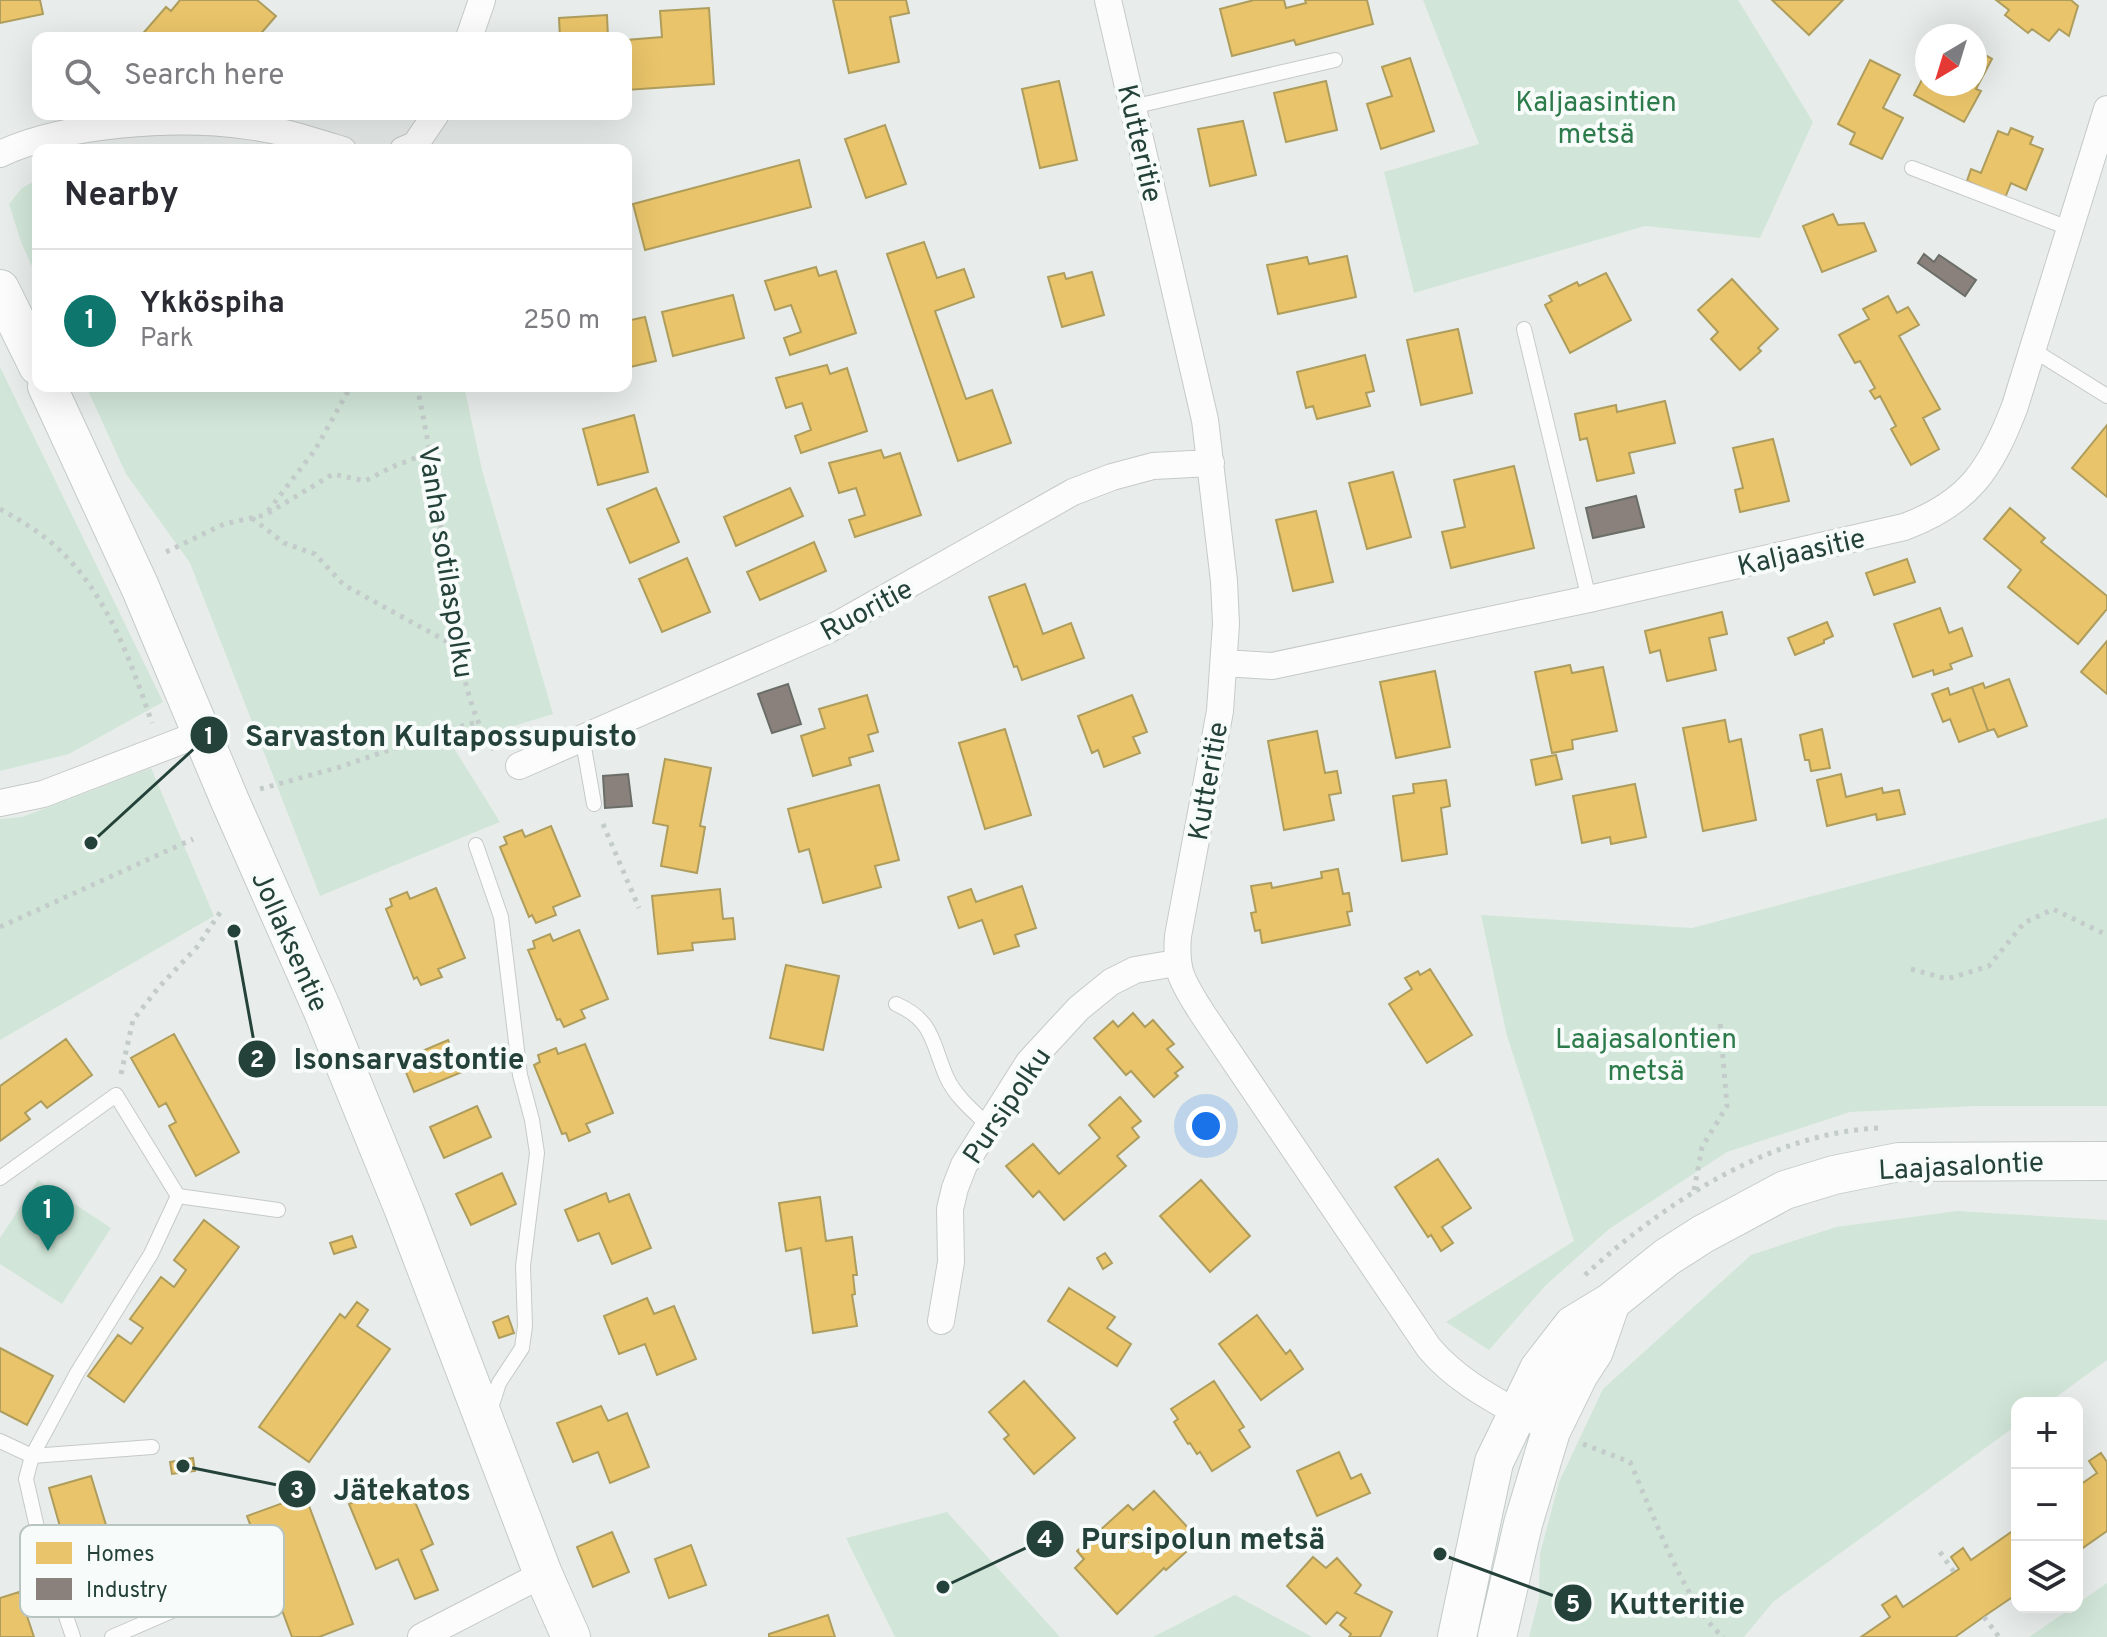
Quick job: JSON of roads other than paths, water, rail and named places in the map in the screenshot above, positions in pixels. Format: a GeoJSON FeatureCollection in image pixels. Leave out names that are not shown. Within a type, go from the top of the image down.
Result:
{"type":"FeatureCollection","features":[{"type":"Feature","properties":{"kind":"main road"},"geometry":{"type":"LineString","coordinates":[[0,289],[32,354]]}},
{"type":"Feature","properties":{"kind":"main road","name":"Jollaksentie"},"geometry":{"type":"LineString","coordinates":[[50,392],[140,587],[322,1009],[404,1210],[543,1574],[571,1637]]}},
{"type":"Feature","properties":{"kind":"main road","name":"Laajasalontie"},"geometry":{"type":"LineString","coordinates":[[1457,1637],[1494,1462],[1539,1369],[1573,1325],[1611,1302],[1667,1257],[1703,1234],[1785,1190],[1834,1175],[1899,1162],[2107,1161]]}},
{"type":"Feature","properties":{"kind":"main road"},"geometry":{"type":"LineString","coordinates":[[1497,1637],[1523,1524],[1562,1435],[1579,1374],[1594,1351],[1611,1302]]}},
{"type":"Feature","properties":{"kind":"street"},"geometry":{"type":"LineString","coordinates":[[471,32],[482,0]]}},
{"type":"Feature","properties":{"kind":"street","name":"Kutteritie"},"geometry":{"type":"LineString","coordinates":[[1108,0],[1205,420],[1224,581],[1224,663],[1213,752],[1178,936],[1176,963]]}},
{"type":"Feature","properties":{"kind":"street","name":"Kaljaasitie"},"geometry":{"type":"LineString","coordinates":[[1224,663],[1272,666],[1589,599],[1904,527],[1948,507],[1971,488],[2001,442],[2033,350],[2107,109]]}},
{"type":"Feature","properties":{"kind":"street"},"geometry":{"type":"LineString","coordinates":[[416,144],[432,120]]}},
{"type":"Feature","properties":{"kind":"street"},"geometry":{"type":"LineString","coordinates":[[0,154],[86,130],[168,121],[246,125],[324,144]]}},
{"type":"Feature","properties":{"kind":"street","name":"Ruoritie"},"geometry":{"type":"LineString","coordinates":[[519,766],[828,630],[1073,492],[1153,466],[1211,463]]}},
{"type":"Feature","properties":{"kind":"street"},"geometry":{"type":"LineString","coordinates":[[0,803],[43,794],[202,733]]}},
{"type":"Feature","properties":{"kind":"street"},"geometry":{"type":"LineString","coordinates":[[1176,963],[1202,1013],[1443,1366],[1463,1382],[1562,1435]]}},
{"type":"Feature","properties":{"kind":"street","name":"Pursipolku"},"geometry":{"type":"LineString","coordinates":[[941,1321],[951,1262],[949,1240],[953,1198],[964,1165],[1029,1062],[1079,1008],[1111,982],[1135,970],[1176,963]]}},
{"type":"Feature","properties":{"kind":"street"},"geometry":{"type":"LineString","coordinates":[[421,1637],[543,1574]]}},
{"type":"Feature","properties":{"kind":"lane"},"geometry":{"type":"LineString","coordinates":[[1132,107],[1335,60]]}},
{"type":"Feature","properties":{"kind":"lane"},"geometry":{"type":"LineString","coordinates":[[1912,168],[2071,229]]}},
{"type":"Feature","properties":{"kind":"lane"},"geometry":{"type":"LineString","coordinates":[[1524,329],[1589,599]]}},
{"type":"Feature","properties":{"kind":"lane"},"geometry":{"type":"LineString","coordinates":[[2033,350],[2107,396]]}},
{"type":"Feature","properties":{"kind":"lane"},"geometry":{"type":"LineString","coordinates":[[582,736],[594,804]]}},
{"type":"Feature","properties":{"kind":"lane"},"geometry":{"type":"LineString","coordinates":[[476,845],[501,917],[520,1075],[537,1153],[523,1266],[525,1326],[522,1348],[499,1383],[485,1425]]}},
{"type":"Feature","properties":{"kind":"lane"},"geometry":{"type":"LineString","coordinates":[[896,1004],[910,1009],[933,1034],[948,1079],[963,1102],[988,1125]]}},
{"type":"Feature","properties":{"kind":"lane"},"geometry":{"type":"LineString","coordinates":[[0,1178],[116,1095],[178,1196]]}},
{"type":"Feature","properties":{"kind":"lane"},"geometry":{"type":"LineString","coordinates":[[178,1196],[278,1210]]}},
{"type":"Feature","properties":{"kind":"lane"},"geometry":{"type":"LineString","coordinates":[[36,1525],[26,1479],[32,1456],[77,1373],[151,1254],[178,1196]]}},
{"type":"Feature","properties":{"kind":"lane"},"geometry":{"type":"LineString","coordinates":[[0,1441],[32,1456],[152,1447]]}},
{"type":"Feature","properties":{"kind":"lane"},"geometry":{"type":"LineString","coordinates":[[66,1617],[73,1637]]}},
{"type":"Feature","properties":{"kind":"lane"},"geometry":{"type":"LineString","coordinates":[[112,1637],[158,1617]]}},
{"type":"Feature","properties":{"kind":"place","name":"Sarvaston Kultapossupuisto"},"geometry":{"type":"Point","coordinates":[91,843]}},
{"type":"Feature","properties":{"kind":"place","name":"Isonsarvastontie"},"geometry":{"type":"Point","coordinates":[234,931]}},
{"type":"Feature","properties":{"kind":"place","name":"Ykköspiha"},"geometry":{"type":"Point","coordinates":[48,1251]}},
{"type":"Feature","properties":{"kind":"place","name":"Jätekatos"},"geometry":{"type":"Point","coordinates":[183,1466]}},
{"type":"Feature","properties":{"kind":"place","name":"Kutteritie"},"geometry":{"type":"Point","coordinates":[1440,1554]}},
{"type":"Feature","properties":{"kind":"place","name":"Pursipolun metsä"},"geometry":{"type":"Point","coordinates":[943,1587]}},
{"type":"Feature","properties":{"kind":"park label","name":"Kaljaasintien metsä"},"geometry":{"type":"Point","coordinates":[1596,117]}},
{"type":"Feature","properties":{"kind":"park label","name":"Laajasalontien metsä"},"geometry":{"type":"Point","coordinates":[1646,1054]}}]}
